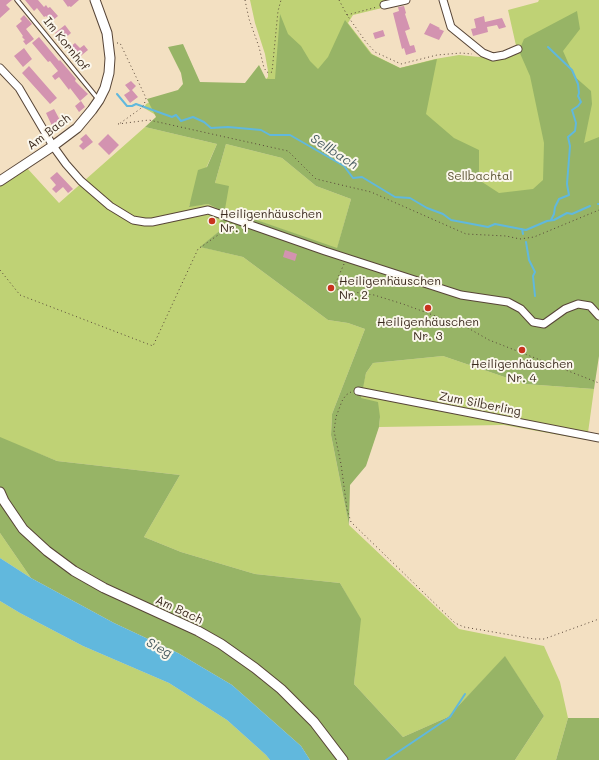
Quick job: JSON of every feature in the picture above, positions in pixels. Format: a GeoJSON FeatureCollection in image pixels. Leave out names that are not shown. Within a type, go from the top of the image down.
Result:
{"type":"FeatureCollection","features":[{"type":"Feature","properties":{"kind":"street","name":"Am Bach"},"geometry":{"type":"LineString","coordinates":[[0,181],[53,146],[77,128],[99,100],[110,73],[107,33],[95,0]]}},
{"type":"Feature","properties":{"kind":"street"},"geometry":{"type":"LineString","coordinates":[[384,5],[406,0]]}},
{"type":"Feature","properties":{"kind":"street"},"geometry":{"type":"LineString","coordinates":[[443,0],[451,27],[483,53],[493,57],[504,55],[518,49]]}},
{"type":"Feature","properties":{"kind":"street"},"geometry":{"type":"LineString","coordinates":[[0,68],[19,88],[53,146],[66,164],[81,180],[110,206],[133,220],[152,222],[208,210],[238,222],[461,295],[508,302],[521,309],[534,322],[544,324],[565,309],[578,304],[590,306],[599,316]]}},
{"type":"Feature","properties":{"kind":"street","name":"Zum Silberling"},"geometry":{"type":"LineString","coordinates":[[358,391],[599,438]]}},
{"type":"Feature","properties":{"kind":"street","name":"Am Bach"},"geometry":{"type":"LineString","coordinates":[[0,492],[4,501],[23,529],[47,551],[74,571],[104,588],[198,631],[221,644],[255,668],[281,689],[314,722],[343,760]]}},
{"type":"Feature","properties":{"kind":"lane","name":"Im Kornhof"},"geometry":{"type":"LineString","coordinates":[[17,0],[99,100]]}},
{"type":"Feature","properties":{"kind":"path"},"geometry":{"type":"LineString","coordinates":[[245,0],[249,19],[259,47],[264,68],[266,72],[269,73],[272,72],[278,11],[281,0]]}},
{"type":"Feature","properties":{"kind":"path"},"geometry":{"type":"LineString","coordinates":[[339,0],[347,15],[366,42],[376,52],[401,64],[437,55],[483,53]]}},
{"type":"Feature","properties":{"kind":"path"},"geometry":{"type":"LineString","coordinates":[[347,15],[384,5]]}},
{"type":"Feature","properties":{"kind":"path"},"geometry":{"type":"LineString","coordinates":[[108,43],[120,42],[146,98],[140,109],[118,124],[149,120],[288,151],[316,179],[371,192],[466,234],[506,236],[520,240],[534,237],[599,210]]}},
{"type":"Feature","properties":{"kind":"path"},"geometry":{"type":"LineString","coordinates":[[0,270],[20,295],[154,346],[198,249],[238,222]]}},
{"type":"Feature","properties":{"kind":"path"},"geometry":{"type":"LineString","coordinates":[[346,258],[333,289],[374,295],[403,304],[468,328],[489,340],[599,383]]}},
{"type":"Feature","properties":{"kind":"path"},"geometry":{"type":"LineString","coordinates":[[358,391],[351,391],[346,395],[336,417],[334,431],[341,464],[347,509],[351,522],[407,577],[456,623],[464,627],[534,639],[544,639],[599,619]]}},
{"type":"Feature","properties":{"kind":"green space","name":"Sellbachtal"},"geometry":{"type":"Polygon","coordinates":[[[250,0],[397,0],[382,8],[353,15],[348,23],[372,54],[400,68],[435,59],[459,55],[490,58],[517,50],[508,10],[538,2],[539,0],[599,0],[599,314],[359,194],[286,149],[171,124],[144,108],[146,104],[152,101],[263,82],[268,77],[265,54],[255,23],[250,0]]]}},
{"type":"Feature","properties":{"kind":"green space","name":"Sellbachtal"},"geometry":{"type":"Polygon","coordinates":[[[577,11],[580,29],[563,51],[574,76],[591,91],[592,104],[584,143],[599,137],[599,356],[594,389],[525,384],[443,356],[373,363],[366,373],[361,398],[378,402],[380,417],[379,427],[366,466],[350,485],[349,525],[331,435],[332,414],[365,329],[348,323],[328,320],[243,257],[200,247],[223,228],[219,222],[228,214],[208,204],[189,207],[198,170],[207,167],[217,144],[145,127],[156,117],[147,99],[178,90],[183,84],[181,73],[168,47],[183,44],[200,82],[245,83],[259,65],[266,79],[275,79],[280,14],[288,34],[301,46],[310,61],[318,69],[328,57],[345,20],[371,54],[400,68],[437,59],[426,114],[454,138],[479,150],[479,180],[499,193],[533,189],[543,180],[544,143],[530,76],[519,51],[524,39],[577,11]],[[226,144],[215,183],[229,186],[225,209],[337,248],[351,199],[316,186],[282,158],[226,144]]]}},
{"type":"Feature","properties":{"kind":"green space"},"geometry":{"type":"Polygon","coordinates":[[[145,127],[217,144],[189,206],[208,204],[228,214],[223,228],[201,247],[243,257],[328,320],[348,323],[365,329],[332,414],[331,435],[349,525],[459,629],[544,646],[560,682],[568,718],[556,760],[515,760],[544,716],[505,657],[448,717],[403,737],[354,684],[360,619],[340,583],[255,574],[181,552],[144,537],[180,475],[57,461],[0,438],[0,186],[27,168],[59,203],[145,127]]]}},
{"type":"Feature","properties":{"kind":"green space"},"geometry":{"type":"Polygon","coordinates":[[[226,144],[282,158],[316,186],[351,199],[337,249],[225,209],[215,183],[226,144]]]}},
{"type":"Feature","properties":{"kind":"green space"},"geometry":{"type":"Polygon","coordinates":[[[443,356],[525,384],[594,389],[587,440],[504,425],[379,427],[380,417],[360,398],[366,373],[373,363],[443,356]]]}},
{"type":"Feature","properties":{"kind":"green space"},"geometry":{"type":"Polygon","coordinates":[[[0,437],[57,461],[180,475],[144,537],[181,552],[255,574],[340,583],[361,619],[354,684],[403,737],[448,717],[505,656],[544,716],[515,760],[310,760],[301,746],[232,685],[178,653],[114,623],[31,578],[0,533],[0,437]]]}},
{"type":"Feature","properties":{"kind":"green space"},"geometry":{"type":"Polygon","coordinates":[[[0,533],[31,578],[0,558],[0,533]]]}},
{"type":"Feature","properties":{"kind":"green space"},"geometry":{"type":"Polygon","coordinates":[[[0,601],[83,646],[169,683],[227,720],[270,760],[0,760],[0,601]]]}},
{"type":"Feature","properties":{"kind":"green space"},"geometry":{"type":"Polygon","coordinates":[[[568,718],[599,718],[599,760],[556,760],[568,718]]]}},
{"type":"Feature","properties":{"kind":"water","name":"Sieg"},"geometry":{"type":"Polygon","coordinates":[[[0,558],[31,578],[114,623],[178,653],[232,685],[301,746],[310,760],[270,760],[227,720],[169,683],[83,646],[0,601],[0,558]]]}},
{"type":"Feature","properties":{"kind":"building"},"geometry":{"type":"Polygon","coordinates":[[[0,0],[12,0],[6,5],[10,9],[0,18],[0,0]]]}},
{"type":"Feature","properties":{"kind":"building"},"geometry":{"type":"Polygon","coordinates":[[[25,0],[38,0],[44,7],[46,5],[48,8],[50,7],[58,16],[51,22],[46,16],[44,17],[37,8],[34,11],[25,0]]]}},
{"type":"Feature","properties":{"kind":"building"},"geometry":{"type":"Polygon","coordinates":[[[63,0],[79,0],[71,7],[68,7],[63,0]]]}},
{"type":"Feature","properties":{"kind":"building"},"geometry":{"type":"Polygon","coordinates":[[[404,6],[410,29],[405,31],[410,46],[414,45],[416,52],[406,55],[404,48],[402,49],[393,13],[399,11],[398,7],[404,6]]]}},
{"type":"Feature","properties":{"kind":"building"},"geometry":{"type":"Polygon","coordinates":[[[24,15],[32,24],[26,29],[34,39],[26,45],[23,41],[25,40],[22,37],[23,36],[16,26],[22,21],[20,19],[24,15]]]}},
{"type":"Feature","properties":{"kind":"building"},"geometry":{"type":"Polygon","coordinates":[[[484,16],[485,22],[502,18],[506,27],[499,29],[497,25],[487,27],[488,32],[473,36],[471,29],[476,28],[474,19],[484,16]]]}},
{"type":"Feature","properties":{"kind":"building"},"geometry":{"type":"Polygon","coordinates":[[[430,23],[444,31],[439,40],[424,34],[430,23]]]}},
{"type":"Feature","properties":{"kind":"building"},"geometry":{"type":"Polygon","coordinates":[[[65,25],[71,33],[62,41],[55,33],[65,25]]]}},
{"type":"Feature","properties":{"kind":"building"},"geometry":{"type":"Polygon","coordinates":[[[383,30],[385,36],[375,39],[373,33],[383,30]]]}},
{"type":"Feature","properties":{"kind":"building"},"geometry":{"type":"Polygon","coordinates":[[[39,37],[76,79],[75,81],[88,94],[80,101],[59,77],[55,80],[52,76],[58,71],[50,61],[48,62],[32,43],[39,37]]]}},
{"type":"Feature","properties":{"kind":"building"},"geometry":{"type":"Polygon","coordinates":[[[75,43],[80,48],[84,45],[88,50],[77,59],[68,49],[75,43]]]}},
{"type":"Feature","properties":{"kind":"building"},"geometry":{"type":"Polygon","coordinates":[[[24,48],[32,59],[23,67],[14,56],[24,48]]]}},
{"type":"Feature","properties":{"kind":"building"},"geometry":{"type":"Polygon","coordinates":[[[29,66],[57,98],[50,104],[22,73],[29,66]]]}},
{"type":"Feature","properties":{"kind":"building"},"geometry":{"type":"Polygon","coordinates":[[[131,81],[136,86],[132,90],[138,97],[130,103],[124,95],[130,91],[125,85],[131,81]]]}},
{"type":"Feature","properties":{"kind":"building"},"geometry":{"type":"Polygon","coordinates":[[[81,101],[85,107],[79,112],[75,106],[81,101]]]}},
{"type":"Feature","properties":{"kind":"building"},"geometry":{"type":"Polygon","coordinates":[[[54,109],[62,124],[53,128],[46,113],[54,109]]]}},
{"type":"Feature","properties":{"kind":"building"},"geometry":{"type":"Polygon","coordinates":[[[86,134],[93,142],[83,150],[79,146],[83,142],[80,139],[86,134]]]}},
{"type":"Feature","properties":{"kind":"building"},"geometry":{"type":"Polygon","coordinates":[[[108,134],[119,145],[109,155],[98,144],[108,134]]]}},
{"type":"Feature","properties":{"kind":"building"},"geometry":{"type":"Polygon","coordinates":[[[57,172],[73,189],[68,193],[63,187],[56,193],[52,189],[56,185],[50,178],[57,172]]]}},
{"type":"Feature","properties":{"kind":"building"},"geometry":{"type":"Polygon","coordinates":[[[285,250],[297,254],[295,261],[283,257],[285,250]]]}},
{"type":"Feature","properties":{"kind":"waterway"},"geometry":{"type":"LineString","coordinates":[[548,47],[572,70],[578,84],[578,96],[581,102],[572,110],[576,123],[575,131],[568,137],[570,146],[567,184],[569,195],[559,199],[551,220]]}},
{"type":"Feature","properties":{"kind":"waterway","name":"Sellbach"},"geometry":{"type":"LineString","coordinates":[[117,94],[127,106],[136,104],[172,117],[176,115],[181,121],[193,117],[204,122],[211,128],[228,127],[261,130],[270,135],[290,135],[344,166],[353,178],[362,177],[395,197],[410,198],[427,208],[443,214],[451,220],[488,227],[495,224],[526,230],[547,221],[554,220],[567,213],[572,214],[590,206]]}},
{"type":"Feature","properties":{"kind":"waterway","name":"Sellbach"},"geometry":{"type":"LineString","coordinates":[[522,229],[523,234]]}},
{"type":"Feature","properties":{"kind":"waterway"},"geometry":{"type":"LineString","coordinates":[[526,242],[529,260],[535,272],[533,276],[535,296]]}},
{"type":"Feature","properties":{"kind":"waterway"},"geometry":{"type":"LineString","coordinates":[[386,760],[450,717],[465,694]]}},
{"type":"Feature","properties":{"kind":"place","name":"Heiligenhäuschen Nr. 1"},"geometry":{"type":"Point","coordinates":[212,221]}},
{"type":"Feature","properties":{"kind":"place","name":"Heiligenhäuschen Nr. 2"},"geometry":{"type":"Point","coordinates":[331,288]}},
{"type":"Feature","properties":{"kind":"place","name":"Heiligenhäuschen Nr. 3"},"geometry":{"type":"Point","coordinates":[428,308]}},
{"type":"Feature","properties":{"kind":"place","name":"Heiligenhäuschen Nr. 4"},"geometry":{"type":"Point","coordinates":[522,350]}}]}
